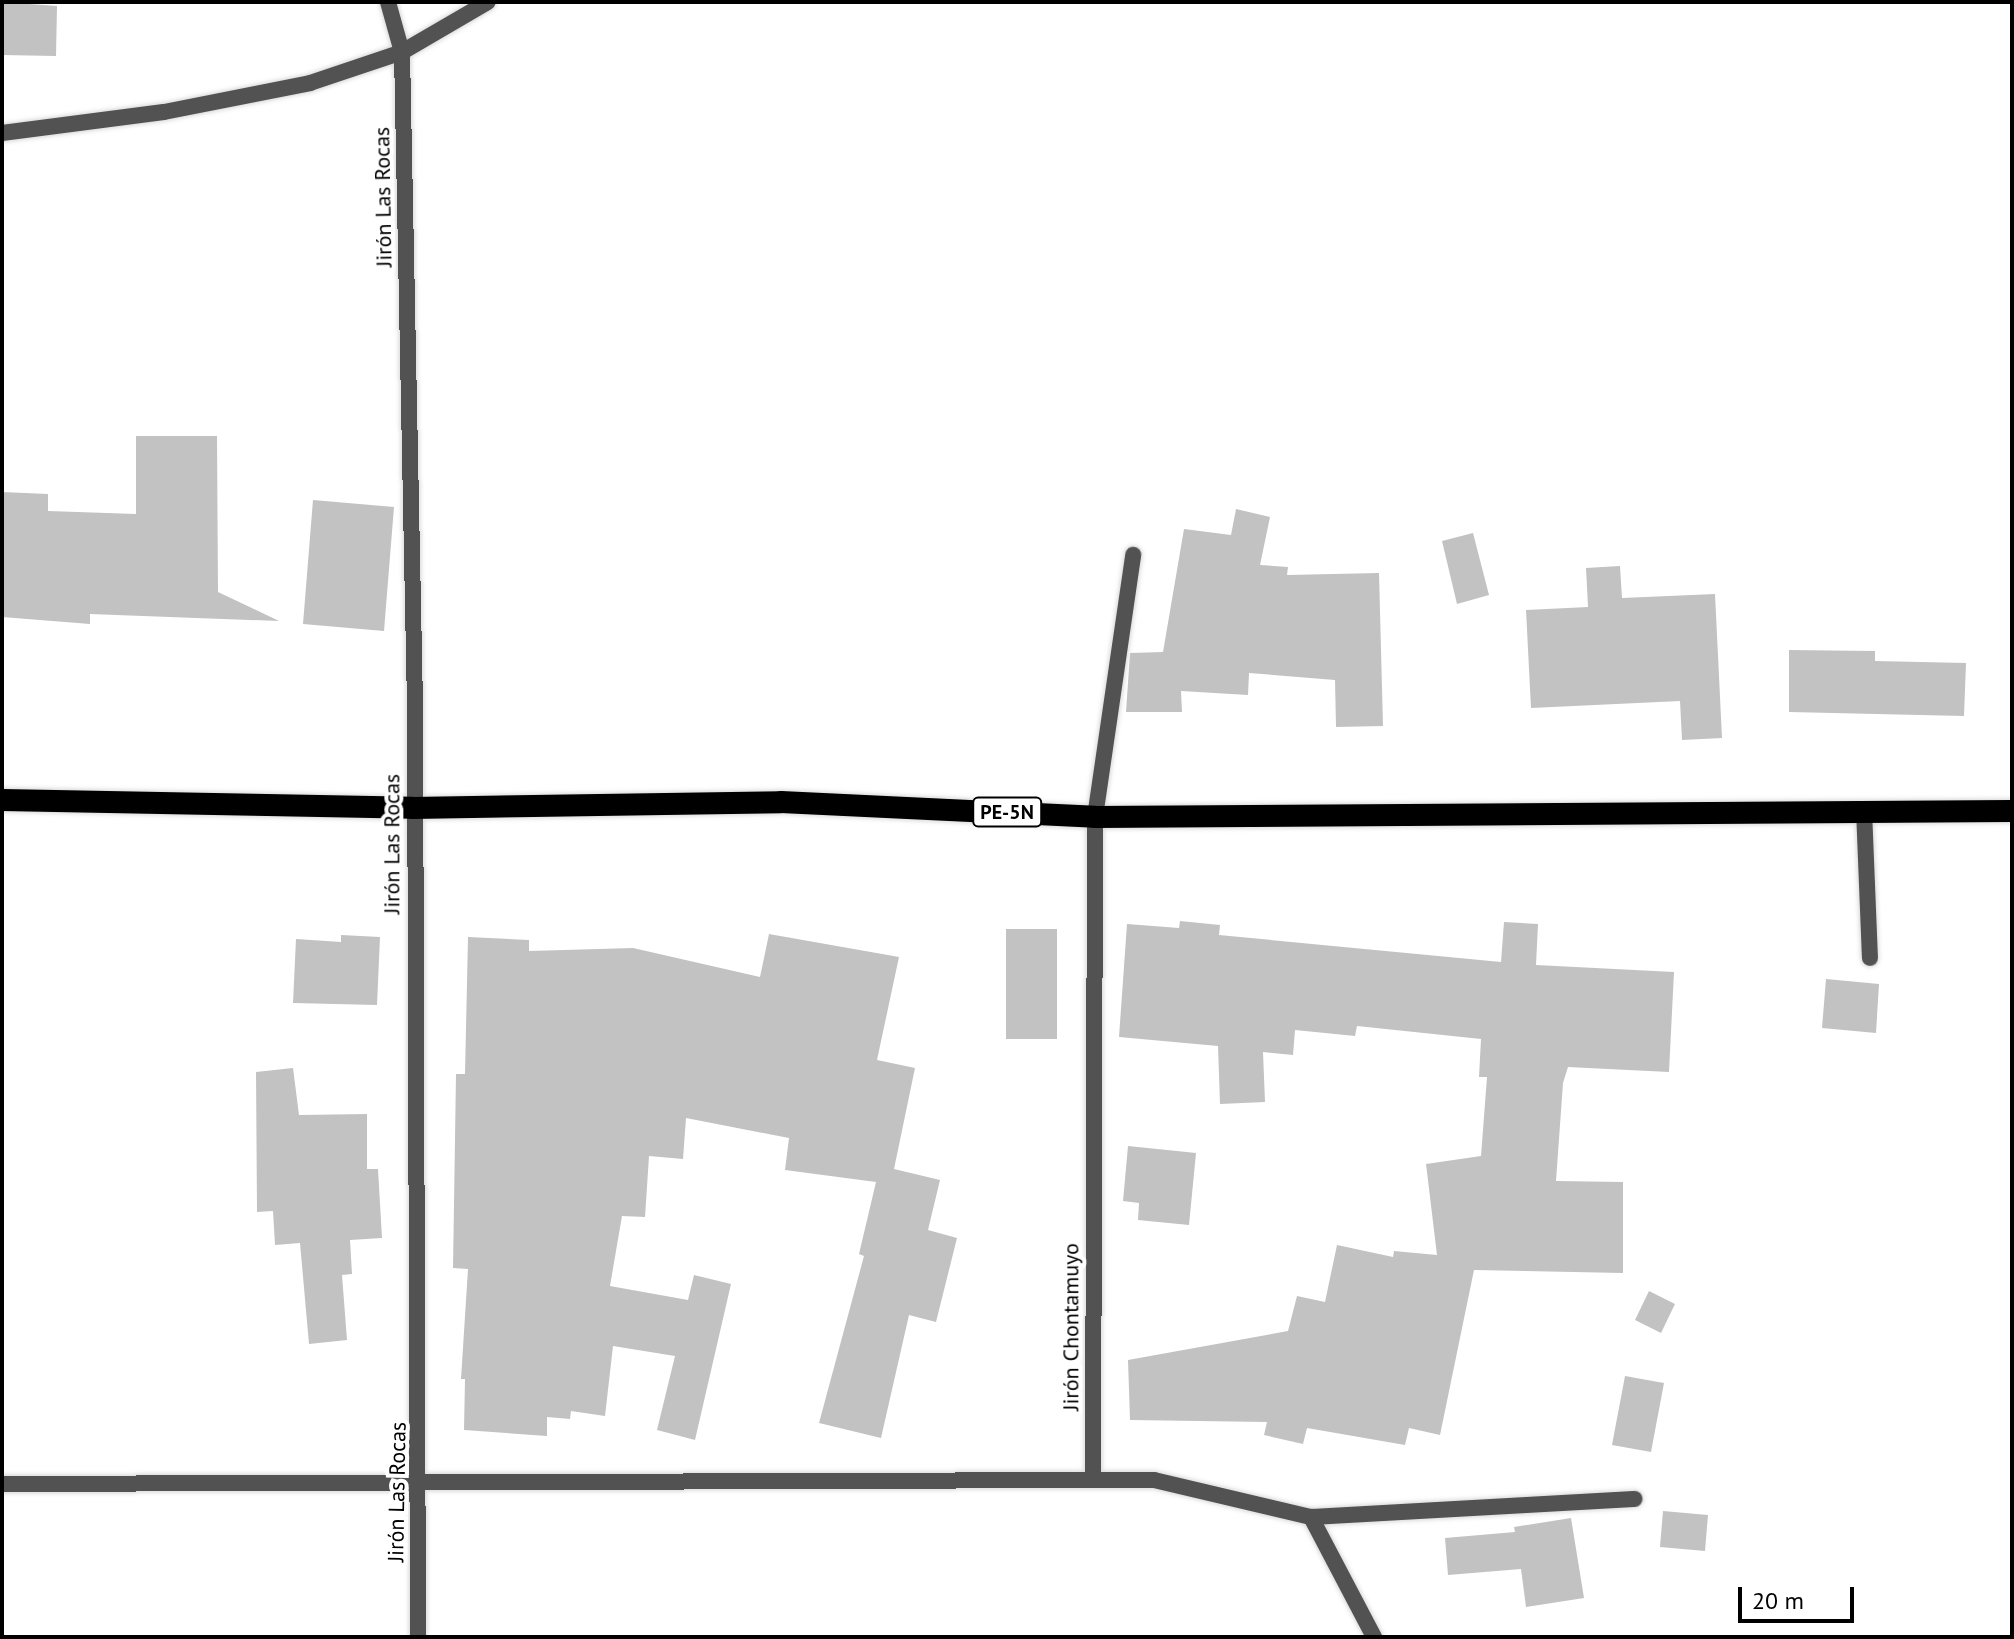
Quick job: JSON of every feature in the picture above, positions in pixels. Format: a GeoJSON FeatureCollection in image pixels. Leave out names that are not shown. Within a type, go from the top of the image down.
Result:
{"type":"FeatureCollection","features":[{"type":"Feature","properties":{"kind":"highway","name":"PE-5N"},"geometry":{"type":"LineString","coordinates":[[2,800],[412,808],[781,802],[1095,817],[2012,811]]}},
{"type":"Feature","properties":{"kind":"street","name":"Jirón Las Rocas"},"geometry":{"type":"LineString","coordinates":[[388,2],[402,52],[419,1480],[418,1637]]}},
{"type":"Feature","properties":{"kind":"street"},"geometry":{"type":"LineString","coordinates":[[2,133],[164,112],[295,86],[402,52],[488,2]]}},
{"type":"Feature","properties":{"kind":"street","name":"Jirón Chontamuyo"},"geometry":{"type":"LineString","coordinates":[[1093,1480],[1095,817],[1133,555]]}},
{"type":"Feature","properties":{"kind":"street"},"geometry":{"type":"LineString","coordinates":[[1864,810],[1870,958]]}},
{"type":"Feature","properties":{"kind":"street"},"geometry":{"type":"LineString","coordinates":[[2,1484],[419,1480],[1154,1480],[1311,1517],[1634,1499]]}},
{"type":"Feature","properties":{"kind":"street"},"geometry":{"type":"LineString","coordinates":[[1311,1517],[1374,1637]]}},
{"type":"Feature","properties":{"kind":"building"},"geometry":{"type":"Polygon","coordinates":[[[2,2],[57,6],[56,56],[2,55],[2,2]]]}},
{"type":"Feature","properties":{"kind":"building"},"geometry":{"type":"Polygon","coordinates":[[[136,436],[217,436],[218,592],[279,621],[90,614],[90,624],[2,617],[2,492],[48,494],[48,511],[136,514],[136,436]]]}},
{"type":"Feature","properties":{"kind":"building"},"geometry":{"type":"Polygon","coordinates":[[[313,500],[394,507],[384,631],[303,624],[313,500]]]}},
{"type":"Feature","properties":{"kind":"building"},"geometry":{"type":"Polygon","coordinates":[[[1236,509],[1270,517],[1260,565],[1288,567],[1287,575],[1379,573],[1383,726],[1336,727],[1335,680],[1249,673],[1248,695],[1181,691],[1182,712],[1126,712],[1130,653],[1163,652],[1184,529],[1231,535],[1236,509]]]}},
{"type":"Feature","properties":{"kind":"building"},"geometry":{"type":"Polygon","coordinates":[[[1473,533],[1489,595],[1457,604],[1442,541],[1473,533]]]}},
{"type":"Feature","properties":{"kind":"building"},"geometry":{"type":"Polygon","coordinates":[[[1620,566],[1622,598],[1715,594],[1722,738],[1682,740],[1680,701],[1531,708],[1526,610],[1588,607],[1586,568],[1620,566]]]}},
{"type":"Feature","properties":{"kind":"building"},"geometry":{"type":"Polygon","coordinates":[[[1789,650],[1875,651],[1875,661],[1966,663],[1964,716],[1789,712],[1789,650]]]}},
{"type":"Feature","properties":{"kind":"building"},"geometry":{"type":"Polygon","coordinates":[[[1180,921],[1220,925],[1219,935],[1501,962],[1504,922],[1538,924],[1536,965],[1674,972],[1669,1072],[1568,1067],[1563,1083],[1556,1181],[1623,1182],[1623,1273],[1474,1270],[1440,1435],[1409,1428],[1405,1445],[1307,1428],[1303,1444],[1264,1435],[1267,1422],[1130,1420],[1128,1360],[1288,1331],[1297,1296],[1325,1302],[1337,1245],[1393,1257],[1394,1251],[1437,1255],[1426,1164],[1481,1156],[1487,1077],[1479,1077],[1481,1039],[1357,1026],[1355,1036],[1295,1030],[1293,1055],[1263,1052],[1265,1102],[1220,1104],[1218,1046],[1119,1037],[1127,924],[1179,928],[1180,921]]]}},
{"type":"Feature","properties":{"kind":"building"},"geometry":{"type":"Polygon","coordinates":[[[1006,929],[1057,929],[1057,1039],[1006,1039],[1006,929]]]}},
{"type":"Feature","properties":{"kind":"building"},"geometry":{"type":"Polygon","coordinates":[[[769,934],[899,957],[877,1060],[915,1068],[894,1169],[940,1180],[928,1230],[957,1238],[936,1322],[909,1315],[881,1438],[819,1423],[864,1256],[859,1254],[876,1182],[785,1170],[789,1138],[686,1118],[683,1159],[649,1156],[645,1217],[622,1216],[610,1286],[688,1300],[694,1275],[731,1284],[695,1440],[657,1430],[675,1356],[613,1346],[605,1416],[571,1411],[570,1419],[547,1417],[547,1436],[464,1430],[465,1379],[461,1379],[468,1269],[453,1268],[456,1074],[465,1074],[468,937],[529,940],[529,951],[633,948],[760,977],[769,934]]]}},
{"type":"Feature","properties":{"kind":"building"},"geometry":{"type":"Polygon","coordinates":[[[341,935],[380,937],[377,1005],[293,1003],[296,939],[341,942],[341,935]]]}},
{"type":"Feature","properties":{"kind":"building"},"geometry":{"type":"Polygon","coordinates":[[[1826,979],[1879,984],[1876,1033],[1822,1028],[1826,979]]]}},
{"type":"Feature","properties":{"kind":"building"},"geometry":{"type":"Polygon","coordinates":[[[293,1068],[299,1115],[367,1114],[367,1169],[378,1169],[382,1238],[350,1240],[352,1274],[342,1275],[347,1340],[309,1344],[300,1243],[275,1245],[273,1211],[257,1212],[256,1072],[293,1068]]]}},
{"type":"Feature","properties":{"kind":"building"},"geometry":{"type":"Polygon","coordinates":[[[1128,1146],[1196,1153],[1189,1225],[1138,1220],[1139,1203],[1123,1201],[1128,1146]]]}},
{"type":"Feature","properties":{"kind":"building"},"geometry":{"type":"Polygon","coordinates":[[[1649,1291],[1675,1304],[1661,1333],[1635,1320],[1649,1291]]]}},
{"type":"Feature","properties":{"kind":"building"},"geometry":{"type":"Polygon","coordinates":[[[1625,1376],[1664,1383],[1651,1452],[1612,1445],[1625,1376]]]}},
{"type":"Feature","properties":{"kind":"building"},"geometry":{"type":"Polygon","coordinates":[[[1663,1511],[1708,1515],[1705,1551],[1660,1547],[1663,1511]]]}},
{"type":"Feature","properties":{"kind":"building"},"geometry":{"type":"Polygon","coordinates":[[[1571,1518],[1584,1598],[1526,1607],[1521,1569],[1448,1575],[1445,1538],[1515,1532],[1514,1527],[1571,1518]]]}}]}
